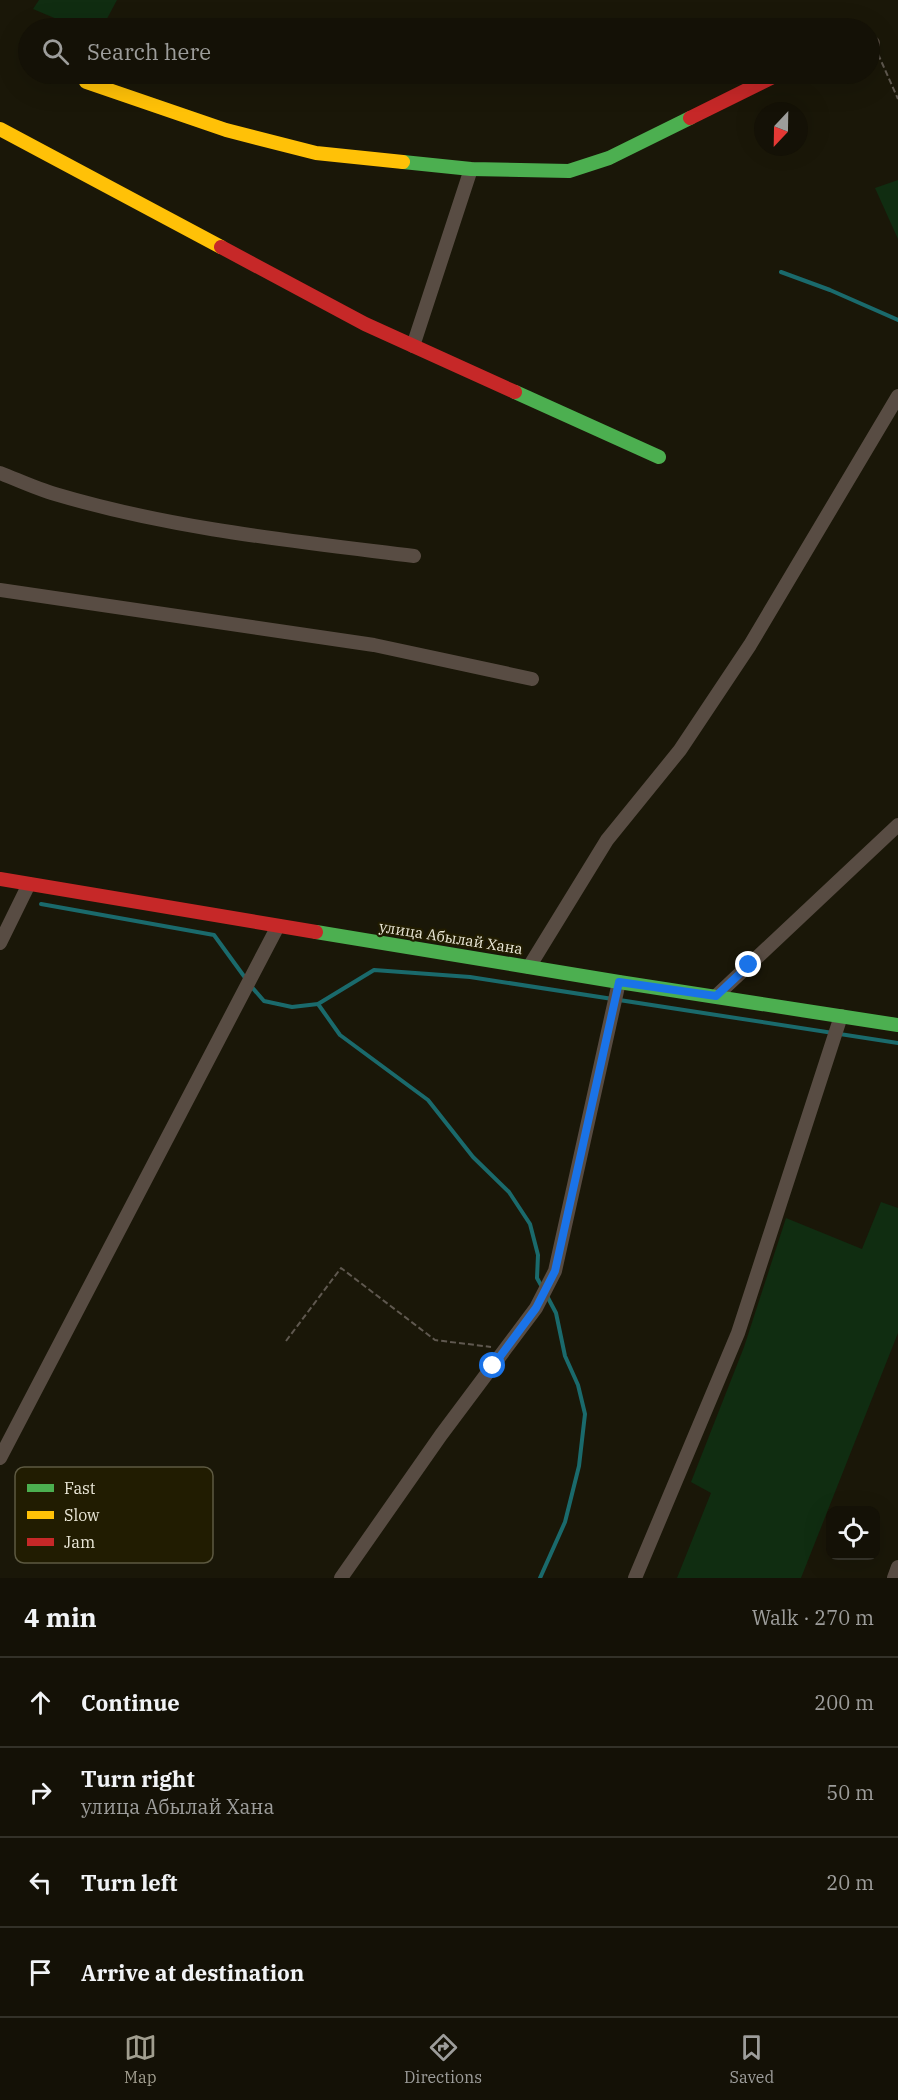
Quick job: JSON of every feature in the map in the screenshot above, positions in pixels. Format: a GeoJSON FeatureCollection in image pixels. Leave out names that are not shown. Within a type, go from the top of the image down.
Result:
{"type":"FeatureCollection","features":[{"type":"Feature","properties":{"kind":"street"},"geometry":{"type":"LineString","coordinates":[[92,84],[226,130],[316,153],[471,169],[569,171],[609,158],[759,84]]}},
{"type":"Feature","properties":{"kind":"street"},"geometry":{"type":"LineString","coordinates":[[0,129],[365,324],[659,457]]}},
{"type":"Feature","properties":{"kind":"street"},"geometry":{"type":"LineString","coordinates":[[413,346],[471,169]]}},
{"type":"Feature","properties":{"kind":"street"},"geometry":{"type":"LineString","coordinates":[[529,967],[607,840],[680,750],[750,645],[898,396]]}},
{"type":"Feature","properties":{"kind":"street"},"geometry":{"type":"LineString","coordinates":[[0,473],[53,494],[137,516],[218,531],[414,556]]}},
{"type":"Feature","properties":{"kind":"street"},"geometry":{"type":"LineString","coordinates":[[0,590],[374,645],[532,679]]}},
{"type":"Feature","properties":{"kind":"street"},"geometry":{"type":"LineString","coordinates":[[716,996],[898,825]]}},
{"type":"Feature","properties":{"kind":"street","name":"улица Абылай Хана"},"geometry":{"type":"LineString","coordinates":[[0,879],[619,982],[898,1024]]}},
{"type":"Feature","properties":{"kind":"street"},"geometry":{"type":"LineString","coordinates":[[0,944],[29,884]]}},
{"type":"Feature","properties":{"kind":"street"},"geometry":{"type":"LineString","coordinates":[[0,1458],[278,926]]}},
{"type":"Feature","properties":{"kind":"street"},"geometry":{"type":"LineString","coordinates":[[341,1578],[441,1435],[536,1308],[555,1271],[619,982]]}},
{"type":"Feature","properties":{"kind":"street"},"geometry":{"type":"LineString","coordinates":[[635,1578],[738,1333],[841,1016]]}},
{"type":"Feature","properties":{"kind":"street"},"geometry":{"type":"LineString","coordinates":[[894,1578],[898,1567]]}},
{"type":"Feature","properties":{"kind":"path"},"geometry":{"type":"LineString","coordinates":[[880,62],[898,99]]}},
{"type":"Feature","properties":{"kind":"path"},"geometry":{"type":"LineString","coordinates":[[286,1341],[341,1268],[435,1340],[506,1348]]}},
{"type":"Feature","properties":{"kind":"green space"},"geometry":{"type":"Polygon","coordinates":[[[39,0],[117,0],[107,18],[54,18],[33,9],[39,0]]]}},
{"type":"Feature","properties":{"kind":"green space"},"geometry":{"type":"Polygon","coordinates":[[[898,180],[898,239],[875,188],[898,180]]]}},
{"type":"Feature","properties":{"kind":"green space"},"geometry":{"type":"Polygon","coordinates":[[[881,1202],[898,1208],[898,1333],[830,1506],[826,1506],[826,1515],[801,1578],[677,1578],[711,1493],[691,1482],[744,1347],[786,1218],[862,1249],[881,1202]]]}},
{"type":"Feature","properties":{"kind":"waterway"},"geometry":{"type":"LineString","coordinates":[[781,272],[830,290],[898,320]]}},
{"type":"Feature","properties":{"kind":"waterway"},"geometry":{"type":"LineString","coordinates":[[41,904],[214,935],[246,979]]}},
{"type":"Feature","properties":{"kind":"waterway"},"geometry":{"type":"LineString","coordinates":[[250,985],[264,1001],[292,1007],[318,1004],[374,970],[470,977],[898,1043]]}},
{"type":"Feature","properties":{"kind":"waterway"},"geometry":{"type":"LineString","coordinates":[[318,1004],[340,1035],[428,1100],[473,1157],[509,1192],[530,1224],[538,1255],[537,1278],[542,1287]]}},
{"type":"Feature","properties":{"kind":"waterway"},"geometry":{"type":"LineString","coordinates":[[540,1578],[565,1522],[579,1466],[585,1414],[578,1385],[565,1356],[556,1313],[547,1296]]}},
{"type":"Feature","properties":{"kind":"traffic: fast"},"geometry":{"type":"LineString","coordinates":[[403,162],[471,169],[569,171],[609,158],[690,118]]}},
{"type":"Feature","properties":{"kind":"traffic: fast"},"geometry":{"type":"LineString","coordinates":[[515,392],[659,457]]}},
{"type":"Feature","properties":{"kind":"traffic: fast"},"geometry":{"type":"LineString","coordinates":[[316,932],[898,1025]]}},
{"type":"Feature","properties":{"kind":"traffic: slow"},"geometry":{"type":"LineString","coordinates":[[92,84],[226,130],[316,153],[403,162]]}},
{"type":"Feature","properties":{"kind":"traffic: slow"},"geometry":{"type":"LineString","coordinates":[[0,129],[221,247]]}},
{"type":"Feature","properties":{"kind":"traffic: jam"},"geometry":{"type":"LineString","coordinates":[[690,118],[759,84]]}},
{"type":"Feature","properties":{"kind":"traffic: jam"},"geometry":{"type":"LineString","coordinates":[[221,247],[365,324],[515,392]]}},
{"type":"Feature","properties":{"kind":"traffic: jam"},"geometry":{"type":"LineString","coordinates":[[0,879],[316,932]]}},
{"type":"Feature","properties":{"kind":"route"},"geometry":{"type":"LineString","coordinates":[[493,1366],[536,1308],[555,1271],[619,982],[716,996],[749,965]]}}]}
